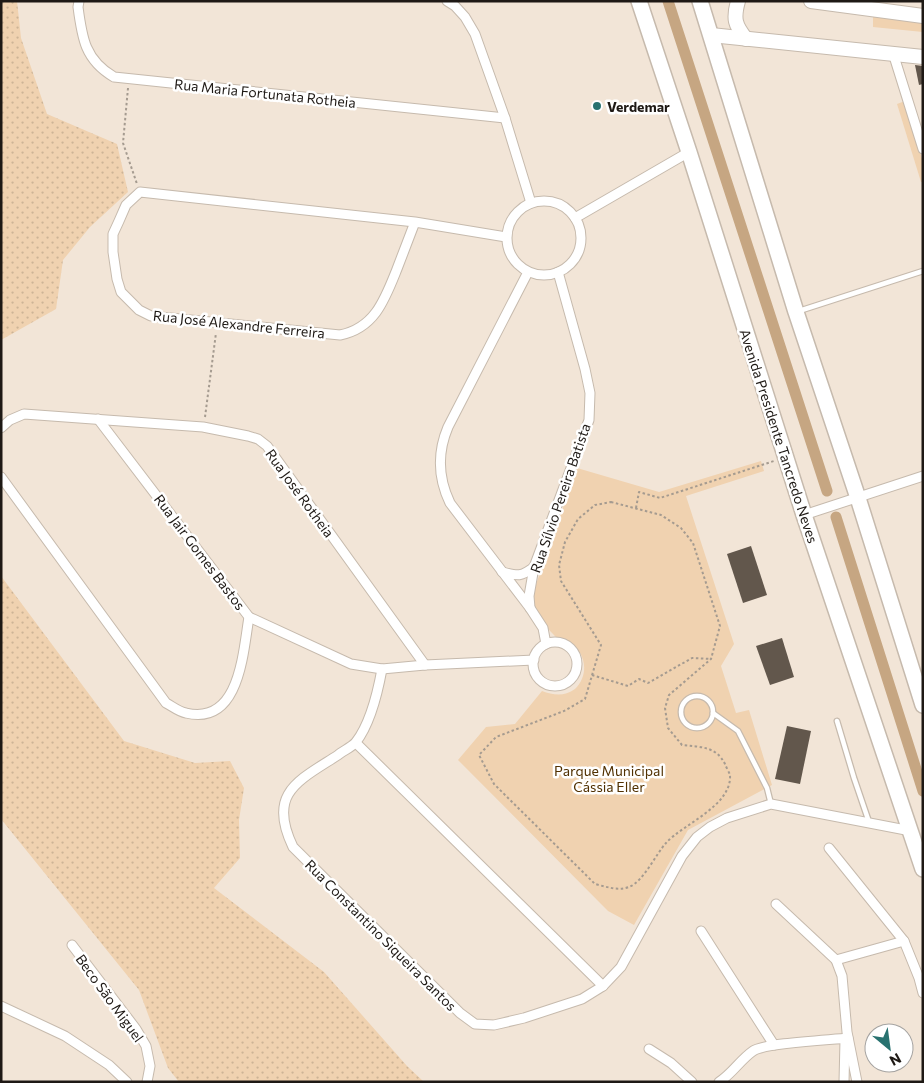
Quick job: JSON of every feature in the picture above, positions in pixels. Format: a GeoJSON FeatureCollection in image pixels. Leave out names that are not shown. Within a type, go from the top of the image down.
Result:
{"type":"FeatureCollection","features":[{"type":"Feature","properties":{"kind":"main road","name":"Avenida Presidente Tancredo Neves"},"geometry":{"type":"LineString","coordinates":[[639,1],[804,515],[923,869]]}},
{"type":"Feature","properties":{"kind":"main road"},"geometry":{"type":"LineString","coordinates":[[700,1],[796,312],[858,498],[923,705]]}},
{"type":"Feature","properties":{"kind":"street","name":"Rua Maria Fortunata Rotheia"},"geometry":{"type":"LineString","coordinates":[[79,1],[78,7],[83,36],[93,60],[101,70],[114,77],[505,118]]}},
{"type":"Feature","properties":{"kind":"street"},"geometry":{"type":"LineString","coordinates":[[447,1],[456,6],[475,34],[505,118],[531,203]]}},
{"type":"Feature","properties":{"kind":"street"},"geometry":{"type":"LineString","coordinates":[[738,1],[735,19],[737,28],[746,39]]}},
{"type":"Feature","properties":{"kind":"street"},"geometry":{"type":"LineString","coordinates":[[811,1],[850,4],[923,16]]}},
{"type":"Feature","properties":{"kind":"street"},"geometry":{"type":"LineString","coordinates":[[711,36],[923,57]]}},
{"type":"Feature","properties":{"kind":"street"},"geometry":{"type":"LineString","coordinates":[[893,53],[923,149]]}},
{"type":"Feature","properties":{"kind":"street"},"geometry":{"type":"LineString","coordinates":[[575,218],[689,152]]}},
{"type":"Feature","properties":{"kind":"street"},"geometry":{"type":"LineString","coordinates":[[140,192],[415,222],[506,237]]}},
{"type":"Feature","properties":{"kind":"street","name":"Rua José Alexandre Ferreira"},"geometry":{"type":"LineString","coordinates":[[140,192],[126,205],[113,234],[117,279],[122,292],[139,310],[151,316],[340,335],[352,333],[375,314],[385,297],[415,222]]}},
{"type":"Feature","properties":{"kind":"street"},"geometry":{"type":"LineString","coordinates":[[551,201],[569,210],[575,218],[580,230],[577,254],[569,265],[558,272],[538,274],[528,272],[512,258],[506,237],[510,223],[518,211],[531,203],[551,201]]}},
{"type":"Feature","properties":{"kind":"street"},"geometry":{"type":"LineString","coordinates":[[528,272],[448,427],[441,450],[441,476],[450,503],[530,608],[542,628],[546,644]]}},
{"type":"Feature","properties":{"kind":"street","name":"Rua Sílvio Pereira Batista"},"geometry":{"type":"LineString","coordinates":[[530,608],[529,596],[534,567],[589,420],[590,393],[585,369],[558,272]]}},
{"type":"Feature","properties":{"kind":"street","name":"Rua José Rotheia"},"geometry":{"type":"LineString","coordinates":[[1,428],[10,420],[24,414],[203,427],[258,439],[267,446],[424,665]]}},
{"type":"Feature","properties":{"kind":"street","name":"Rua Jair Gomes Bastos"},"geometry":{"type":"LineString","coordinates":[[98,419],[249,617],[352,664],[382,670],[424,665],[534,660]]}},
{"type":"Feature","properties":{"kind":"street"},"geometry":{"type":"LineString","coordinates":[[1,476],[166,703],[186,713],[202,714],[224,704],[231,695],[239,674],[249,617]]}},
{"type":"Feature","properties":{"kind":"street"},"geometry":{"type":"LineString","coordinates":[[804,515],[923,476]]}},
{"type":"Feature","properties":{"kind":"street"},"geometry":{"type":"LineString","coordinates":[[502,572],[516,576],[524,574],[534,567]]}},
{"type":"Feature","properties":{"kind":"street"},"geometry":{"type":"LineString","coordinates":[[554,642],[564,643],[571,648],[578,664],[575,674],[570,681],[562,685],[553,686],[544,683],[538,677],[534,669],[534,660],[538,650],[546,644],[554,642]]}},
{"type":"Feature","properties":{"kind":"street"},"geometry":{"type":"LineString","coordinates":[[382,670],[378,689],[367,720],[356,743],[603,986]]}},
{"type":"Feature","properties":{"kind":"street","name":"Rua Constantino Siqueira Santos"},"geometry":{"type":"LineString","coordinates":[[356,743],[296,782],[287,795],[284,809],[287,834],[293,847],[460,1013],[476,1024],[494,1025],[524,1018],[582,999],[603,986],[621,967],[682,856],[697,837],[727,818],[771,804],[911,831]]}},
{"type":"Feature","properties":{"kind":"street"},"geometry":{"type":"LineString","coordinates":[[830,848],[904,941],[923,993]]}},
{"type":"Feature","properties":{"kind":"street"},"geometry":{"type":"LineString","coordinates":[[776,904],[836,960],[842,976],[847,1036],[857,1082]]}},
{"type":"Feature","properties":{"kind":"street"},"geometry":{"type":"LineString","coordinates":[[701,931],[774,1045]]}},
{"type":"Feature","properties":{"kind":"street"},"geometry":{"type":"LineString","coordinates":[[836,960],[904,941]]}},
{"type":"Feature","properties":{"kind":"street","name":"Beco São Miguel"},"geometry":{"type":"LineString","coordinates":[[72,945],[146,1046],[150,1066],[147,1082]]}},
{"type":"Feature","properties":{"kind":"street"},"geometry":{"type":"LineString","coordinates":[[1,1006],[64,1036],[109,1065],[127,1082]]}},
{"type":"Feature","properties":{"kind":"street"},"geometry":{"type":"LineString","coordinates":[[719,1082],[754,1049],[847,1036]]}},
{"type":"Feature","properties":{"kind":"street"},"geometry":{"type":"LineString","coordinates":[[844,1082],[847,1036]]}},
{"type":"Feature","properties":{"kind":"street"},"geometry":{"type":"LineString","coordinates":[[649,1049],[671,1063],[692,1082]]}},
{"type":"Feature","properties":{"kind":"lane"},"geometry":{"type":"LineString","coordinates":[[796,312],[923,272]]}},
{"type":"Feature","properties":{"kind":"lane"},"geometry":{"type":"LineString","coordinates":[[713,713],[710,722],[697,728],[687,724],[682,710],[687,700],[697,696],[708,699],[713,708],[713,713],[738,731],[767,788],[771,804]]}},
{"type":"Feature","properties":{"kind":"lane"},"geometry":{"type":"LineString","coordinates":[[837,721],[869,823]]}},
{"type":"Feature","properties":{"kind":"path"},"geometry":{"type":"LineString","coordinates":[[129,79],[123,143],[140,192]]}},
{"type":"Feature","properties":{"kind":"path"},"geometry":{"type":"LineString","coordinates":[[203,427],[218,322]]}},
{"type":"Feature","properties":{"kind":"path"},"geometry":{"type":"LineString","coordinates":[[636,508],[639,492],[660,498],[762,465]]}},
{"type":"Feature","properties":{"kind":"path"},"geometry":{"type":"LineString","coordinates":[[611,502],[661,515],[681,528],[693,543],[720,626],[711,659],[669,695],[665,708],[668,728],[682,745],[709,748],[722,759],[730,774],[726,792],[716,805],[667,842],[646,871],[631,887],[617,890],[595,884],[494,784],[479,755],[496,737],[564,711],[586,699],[601,645],[561,581],[558,565],[565,542],[578,519],[595,505],[611,502]]}},
{"type":"Feature","properties":{"kind":"path"},"geometry":{"type":"LineString","coordinates":[[592,675],[628,686],[639,679],[648,682],[692,658],[711,659]]}},
{"type":"Feature","properties":{"kind":"green space"},"geometry":{"type":"Polygon","coordinates":[[[1,1],[17,1],[21,38],[47,114],[117,144],[128,192],[90,227],[63,260],[56,309],[1,340],[1,1]]]}},
{"type":"Feature","properties":{"kind":"green space"},"geometry":{"type":"Polygon","coordinates":[[[873,12],[923,18],[923,32],[873,27],[873,12]]]}},
{"type":"Feature","properties":{"kind":"green space"},"geometry":{"type":"Polygon","coordinates":[[[905,101],[923,162],[923,182],[921,182],[897,104],[905,101]]]}},
{"type":"Feature","properties":{"kind":"green space","name":"Parque Municipal Cássia Eller"},"geometry":{"type":"Polygon","coordinates":[[[761,461],[764,471],[686,496],[734,644],[721,666],[736,713],[749,710],[772,785],[688,830],[634,925],[608,911],[458,760],[486,727],[515,724],[542,691],[554,694],[571,692],[580,684],[583,678],[584,664],[580,652],[553,634],[537,615],[533,603],[533,593],[577,468],[659,492],[761,461]]]}},
{"type":"Feature","properties":{"kind":"green space"},"geometry":{"type":"Polygon","coordinates":[[[1,576],[124,741],[195,763],[230,761],[244,788],[239,820],[240,858],[214,888],[324,972],[407,1066],[424,1082],[179,1082],[168,1068],[139,990],[1,819],[1,576]]]}},
{"type":"Feature","properties":{"kind":"building"},"geometry":{"type":"Polygon","coordinates":[[[915,65],[923,66],[923,84],[919,85],[915,65]]]}},
{"type":"Feature","properties":{"kind":"building"},"geometry":{"type":"Polygon","coordinates":[[[751,546],[767,595],[743,603],[727,554],[751,546]]]}},
{"type":"Feature","properties":{"kind":"building"},"geometry":{"type":"Polygon","coordinates":[[[782,638],[794,677],[770,685],[756,646],[782,638]]]}},
{"type":"Feature","properties":{"kind":"building"},"geometry":{"type":"Polygon","coordinates":[[[787,726],[811,731],[800,784],[775,779],[787,726]]]}},
{"type":"Feature","properties":{"kind":"waterway"},"geometry":{"type":"LineString","coordinates":[[668,1],[827,491]]}},
{"type":"Feature","properties":{"kind":"waterway"},"geometry":{"type":"LineString","coordinates":[[836,517],[923,791]]}},
{"type":"Feature","properties":{"kind":"place","name":"Verdemar"},"geometry":{"type":"Point","coordinates":[597,106]}}]}
